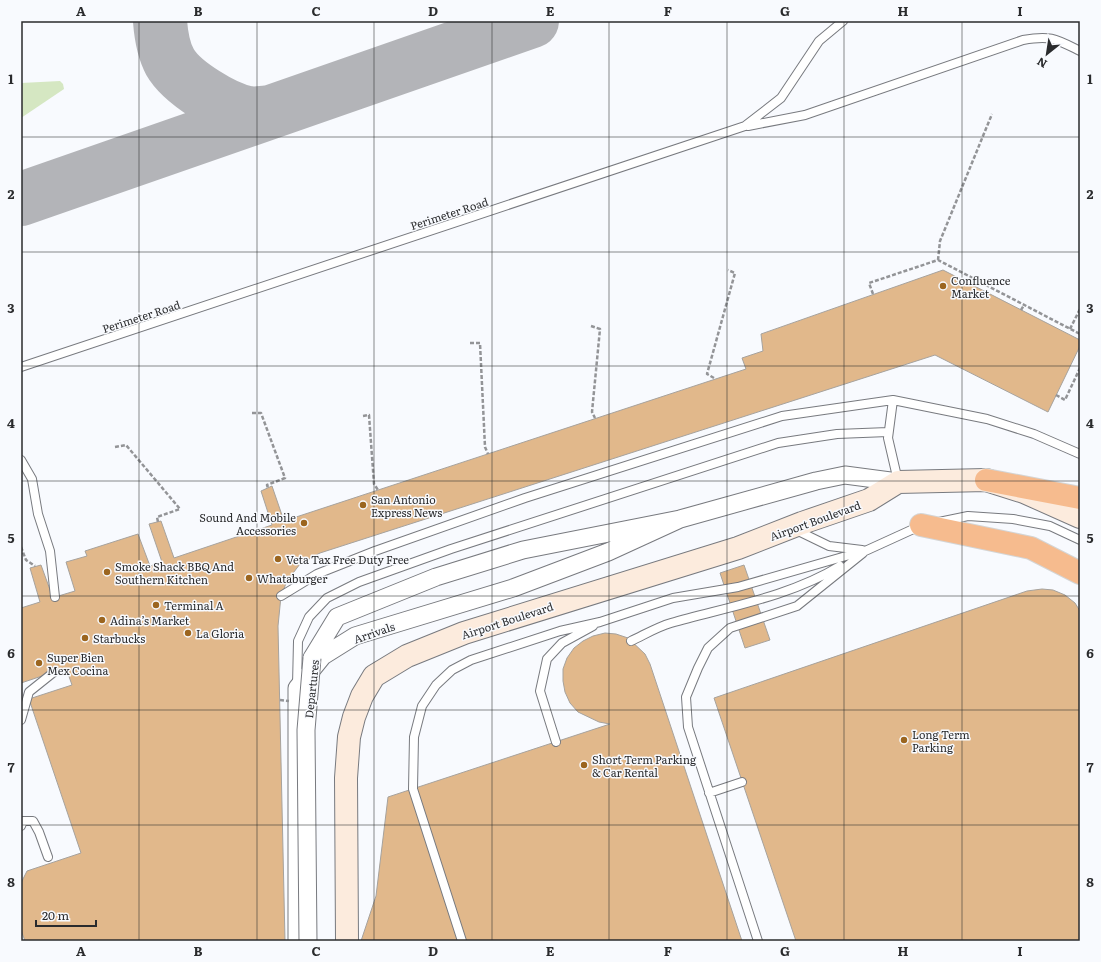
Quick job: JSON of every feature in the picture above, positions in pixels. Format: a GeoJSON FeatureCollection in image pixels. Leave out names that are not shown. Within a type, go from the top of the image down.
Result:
{"type":"FeatureCollection","features":[{"type":"Feature","properties":{"kind":"highway"},"geometry":{"type":"LineString","coordinates":[[986,480],[1080,498]]}},
{"type":"Feature","properties":{"kind":"highway"},"geometry":{"type":"LineString","coordinates":[[921,526],[1031,548],[1080,573]]}},
{"type":"Feature","properties":{"kind":"main road"},"geometry":{"type":"LineString","coordinates":[[898,482],[986,480],[1024,492],[1080,517]]}},
{"type":"Feature","properties":{"kind":"main road","name":"Airport Boulevard"},"geometry":{"type":"LineString","coordinates":[[346,941],[346,778],[349,737],[354,717],[362,696],[374,676],[407,656],[464,632],[738,548],[869,500],[898,482]]}},
{"type":"Feature","properties":{"kind":"street"},"geometry":{"type":"LineString","coordinates":[[680,519],[816,481],[845,475],[898,482]]}},
{"type":"Feature","properties":{"kind":"street","name":"Arrivals"},"geometry":{"type":"LineString","coordinates":[[297,688],[322,656],[355,636],[513,588],[608,552],[680,519]]}},
{"type":"Feature","properties":{"kind":"street","name":"Departures"},"geometry":{"type":"LineString","coordinates":[[308,941],[306,730],[312,658],[337,617],[436,577],[523,550],[680,519]]}},
{"type":"Feature","properties":{"kind":"street"},"geometry":{"type":"LineString","coordinates":[[297,688],[297,941]]}},
{"type":"Feature","properties":{"kind":"lane","name":"Perimeter Road"},"geometry":{"type":"LineString","coordinates":[[21,367],[745,126],[780,98],[819,42],[843,21]]}},
{"type":"Feature","properties":{"kind":"lane"},"geometry":{"type":"LineString","coordinates":[[745,126],[805,115],[1023,40],[1043,37],[1059,41],[1080,51]]}},
{"type":"Feature","properties":{"kind":"lane"},"geometry":{"type":"LineString","coordinates":[[893,400],[888,432],[898,482]]}},
{"type":"Feature","properties":{"kind":"lane"},"geometry":{"type":"LineString","coordinates":[[281,596],[317,574],[375,551],[525,498],[730,431],[782,416],[893,400],[987,419],[1034,434],[1080,454]]}},
{"type":"Feature","properties":{"kind":"lane"},"geometry":{"type":"LineString","coordinates":[[297,688],[298,641],[309,617],[328,598],[358,582],[451,549],[778,443],[837,434],[888,432]]}},
{"type":"Feature","properties":{"kind":"lane"},"geometry":{"type":"LineString","coordinates":[[21,460],[32,479],[38,514],[50,551],[55,597]]}},
{"type":"Feature","properties":{"kind":"lane"},"geometry":{"type":"LineString","coordinates":[[632,641],[669,624],[746,603],[820,578],[867,550],[921,526],[968,516],[1013,519],[1050,526],[1080,540]]}},
{"type":"Feature","properties":{"kind":"lane"},"geometry":{"type":"LineString","coordinates":[[790,528],[829,546],[867,550]]}},
{"type":"Feature","properties":{"kind":"lane"},"geometry":{"type":"LineString","coordinates":[[462,941],[413,789],[414,737],[422,706],[436,684],[452,670],[471,660],[560,631],[600,622],[673,598],[738,587],[867,550]]}},
{"type":"Feature","properties":{"kind":"lane"},"geometry":{"type":"LineString","coordinates":[[758,941],[688,727],[686,697],[708,648],[730,628],[797,606],[867,550]]}},
{"type":"Feature","properties":{"kind":"lane"},"geometry":{"type":"LineString","coordinates":[[556,742],[540,691],[547,659],[562,643],[600,622]]}},
{"type":"Feature","properties":{"kind":"lane"},"geometry":{"type":"LineString","coordinates":[[21,720],[29,692],[54,672]]}},
{"type":"Feature","properties":{"kind":"lane"},"geometry":{"type":"LineString","coordinates":[[709,793],[742,782]]}},
{"type":"Feature","properties":{"kind":"lane"},"geometry":{"type":"LineString","coordinates":[[21,826],[24,821],[33,821],[39,832],[48,857]]}},
{"type":"Feature","properties":{"kind":"path"},"geometry":{"type":"LineString","coordinates":[[938,260],[940,241],[992,114]]}},
{"type":"Feature","properties":{"kind":"path"},"geometry":{"type":"LineString","coordinates":[[874,294],[869,283],[938,260],[1080,334]]}},
{"type":"Feature","properties":{"kind":"path"},"geometry":{"type":"LineString","coordinates":[[714,378],[707,374],[735,273],[728,270]]}},
{"type":"Feature","properties":{"kind":"path"},"geometry":{"type":"LineString","coordinates":[[1021,310],[1024,305]]}},
{"type":"Feature","properties":{"kind":"path"},"geometry":{"type":"LineString","coordinates":[[1070,328],[1080,310]]}},
{"type":"Feature","properties":{"kind":"path"},"geometry":{"type":"LineString","coordinates":[[591,326],[600,329],[592,412],[595,418]]}},
{"type":"Feature","properties":{"kind":"path"},"geometry":{"type":"LineString","coordinates":[[470,343],[480,344],[485,447],[488,454]]}},
{"type":"Feature","properties":{"kind":"path"},"geometry":{"type":"LineString","coordinates":[[1056,395],[1065,400],[1080,368]]}},
{"type":"Feature","properties":{"kind":"path"},"geometry":{"type":"LineString","coordinates":[[252,413],[261,413],[285,478],[267,485],[268,488]]}},
{"type":"Feature","properties":{"kind":"path"},"geometry":{"type":"LineString","coordinates":[[363,416],[369,415],[374,484],[378,490]]}},
{"type":"Feature","properties":{"kind":"path"},"geometry":{"type":"LineString","coordinates":[[116,447],[126,445],[180,509],[157,518],[158,522]]}},
{"type":"Feature","properties":{"kind":"path"},"geometry":{"type":"LineString","coordinates":[[21,547],[26,560],[35,566]]}},
{"type":"Feature","properties":{"kind":"green space"},"geometry":{"type":"Polygon","coordinates":[[[60,81],[63,84],[64,89],[21,118],[21,83],[60,81]]]}},
{"type":"Feature","properties":{"kind":"building","name":"Terminal A"},"geometry":{"type":"Polygon","coordinates":[[[943,270],[1080,340],[1080,346],[1048,412],[935,355],[320,553],[300,564],[287,581],[281,596],[278,626],[285,941],[25,941],[21,930],[21,883],[27,871],[81,853],[29,699],[72,685],[66,668],[21,683],[21,608],[40,602],[30,568],[41,565],[53,598],[75,591],[66,562],[87,556],[85,551],[138,534],[150,566],[162,562],[149,524],[161,521],[174,558],[272,525],[261,491],[272,486],[284,521],[746,369],[742,358],[763,351],[761,334],[943,270]]]}},
{"type":"Feature","properties":{"kind":"building"},"geometry":{"type":"Polygon","coordinates":[[[744,565],[770,640],[745,648],[720,573],[744,565]]]}},
{"type":"Feature","properties":{"kind":"building","name":"Long Term Parking"},"geometry":{"type":"Polygon","coordinates":[[[1042,589],[1053,590],[1065,595],[1075,603],[1080,611],[1080,941],[796,941],[714,698],[1027,591],[1042,589]]]}},
{"type":"Feature","properties":{"kind":"building","name":"Short Term Parking & Car Rental"},"geometry":{"type":"Polygon","coordinates":[[[605,633],[616,634],[628,638],[645,654],[650,664],[742,941],[361,941],[376,896],[388,797],[610,724],[599,722],[578,712],[570,703],[565,692],[563,681],[563,669],[567,658],[574,648],[593,636],[605,633]]]}},
{"type":"Feature","properties":{"kind":"taxiway"},"geometry":{"type":"LineString","coordinates":[[160,21],[163,42],[168,58],[176,70],[184,78],[216,101],[239,111],[248,113],[270,112]]}},
{"type":"Feature","properties":{"kind":"taxiway"},"geometry":{"type":"LineString","coordinates":[[21,199],[532,21]]}},
{"type":"Feature","properties":{"kind":"place","name":"Confluence Market"},"geometry":{"type":"Point","coordinates":[943,286]}},
{"type":"Feature","properties":{"kind":"place","name":"San Antonio Express News"},"geometry":{"type":"Point","coordinates":[363,505]}},
{"type":"Feature","properties":{"kind":"place","name":"Sound And Mobile Accessories"},"geometry":{"type":"Point","coordinates":[304,523]}},
{"type":"Feature","properties":{"kind":"place","name":"Veta Tax Free Duty Free"},"geometry":{"type":"Point","coordinates":[278,559]}},
{"type":"Feature","properties":{"kind":"place","name":"Smoke Shack BBQ And Southern Kitchen"},"geometry":{"type":"Point","coordinates":[107,572]}},
{"type":"Feature","properties":{"kind":"place","name":"Whataburger"},"geometry":{"type":"Point","coordinates":[249,578]}},
{"type":"Feature","properties":{"kind":"place","name":"Terminal A"},"geometry":{"type":"Point","coordinates":[156,605]}},
{"type":"Feature","properties":{"kind":"place","name":"Adina’s Market"},"geometry":{"type":"Point","coordinates":[102,620]}},
{"type":"Feature","properties":{"kind":"place","name":"La Gloria"},"geometry":{"type":"Point","coordinates":[188,633]}},
{"type":"Feature","properties":{"kind":"place","name":"Starbucks"},"geometry":{"type":"Point","coordinates":[85,638]}},
{"type":"Feature","properties":{"kind":"place","name":"Super Bien Mex Cocina"},"geometry":{"type":"Point","coordinates":[39,663]}},
{"type":"Feature","properties":{"kind":"place","name":"Long Term Parking"},"geometry":{"type":"Point","coordinates":[904,740]}},
{"type":"Feature","properties":{"kind":"place","name":"Short Term Parking & Car Rental"},"geometry":{"type":"Point","coordinates":[584,765]}}]}
